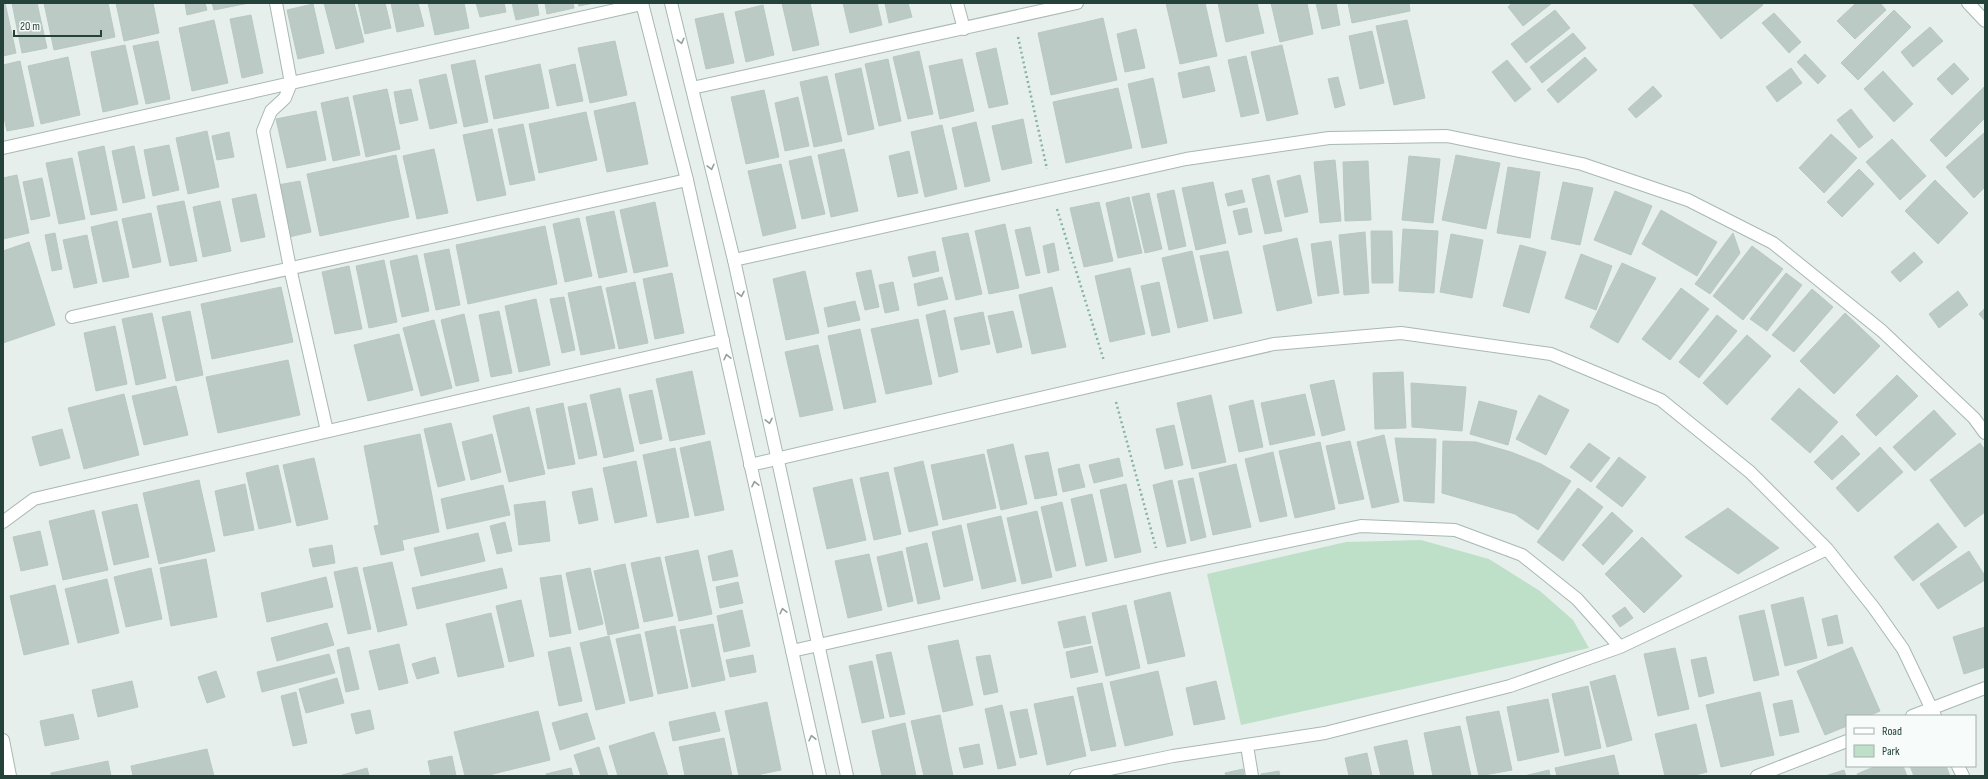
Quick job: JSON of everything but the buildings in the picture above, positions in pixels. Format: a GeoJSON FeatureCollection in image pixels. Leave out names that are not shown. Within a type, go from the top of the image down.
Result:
{"type":"FeatureCollection","features":[{"type":"Feature","properties":{"kind":"street"},"geometry":{"type":"LineString","coordinates":[[276,3],[291,83],[285,98],[271,111],[263,131],[290,268],[327,431]]}},
{"type":"Feature","properties":{"kind":"street"},"geometry":{"type":"LineString","coordinates":[[3,148],[642,3],[687,180],[820,776]]}},
{"type":"Feature","properties":{"kind":"street"},"geometry":{"type":"LineString","coordinates":[[671,3],[734,260],[847,776]]}},
{"type":"Feature","properties":{"kind":"street"},"geometry":{"type":"LineString","coordinates":[[957,3],[964,29]]}},
{"type":"Feature","properties":{"kind":"street"},"geometry":{"type":"LineString","coordinates":[[692,88],[1077,3]]}},
{"type":"Feature","properties":{"kind":"street"},"geometry":{"type":"LineString","coordinates":[[1968,3],[1985,21]]}},
{"type":"Feature","properties":{"kind":"street"},"geometry":{"type":"LineString","coordinates":[[734,260],[1186,159],[1329,138],[1447,136],[1582,164],[1688,200],[1773,243],[1882,331],[1974,418],[1985,433]]}},
{"type":"Feature","properties":{"kind":"street"},"geometry":{"type":"LineString","coordinates":[[72,317],[687,180]]}},
{"type":"Feature","properties":{"kind":"street"},"geometry":{"type":"LineString","coordinates":[[750,465],[1274,344],[1401,333],[1551,354],[1662,400],[1750,472],[1827,549],[1874,608],[1903,649],[1933,712]]}},
{"type":"Feature","properties":{"kind":"street"},"geometry":{"type":"LineString","coordinates":[[3,522],[34,499],[723,340]]}},
{"type":"Feature","properties":{"kind":"street"},"geometry":{"type":"LineString","coordinates":[[792,651],[1161,568],[1361,526],[1455,530],[1522,555],[1577,599],[1620,647]]}},
{"type":"Feature","properties":{"kind":"street"},"geometry":{"type":"LineString","coordinates":[[1076,776],[1173,756],[1325,733],[1510,686],[1620,647],[1827,549]]}},
{"type":"Feature","properties":{"kind":"street"},"geometry":{"type":"LineString","coordinates":[[1917,715],[1933,712],[1985,688]]}},
{"type":"Feature","properties":{"kind":"street"},"geometry":{"type":"LineString","coordinates":[[3,740],[10,776]]}},
{"type":"Feature","properties":{"kind":"street"},"geometry":{"type":"LineString","coordinates":[[1757,776],[1846,741]]}},
{"type":"Feature","properties":{"kind":"street"},"geometry":{"type":"LineString","coordinates":[[1247,746],[1252,776]]}},
{"type":"Feature","properties":{"kind":"street"},"geometry":{"type":"LineString","coordinates":[[1958,767],[1963,776]]}},
{"type":"Feature","properties":{"kind":"path"},"geometry":{"type":"LineString","coordinates":[[1014,17],[1051,190],[1110,381],[1161,568]]}},
{"type":"Feature","properties":{"kind":"green space"},"geometry":{"type":"Polygon","coordinates":[[[1421,540],[1489,559],[1540,591],[1573,620],[1589,648],[1241,725],[1207,574],[1346,542],[1421,540]]]}}]}
